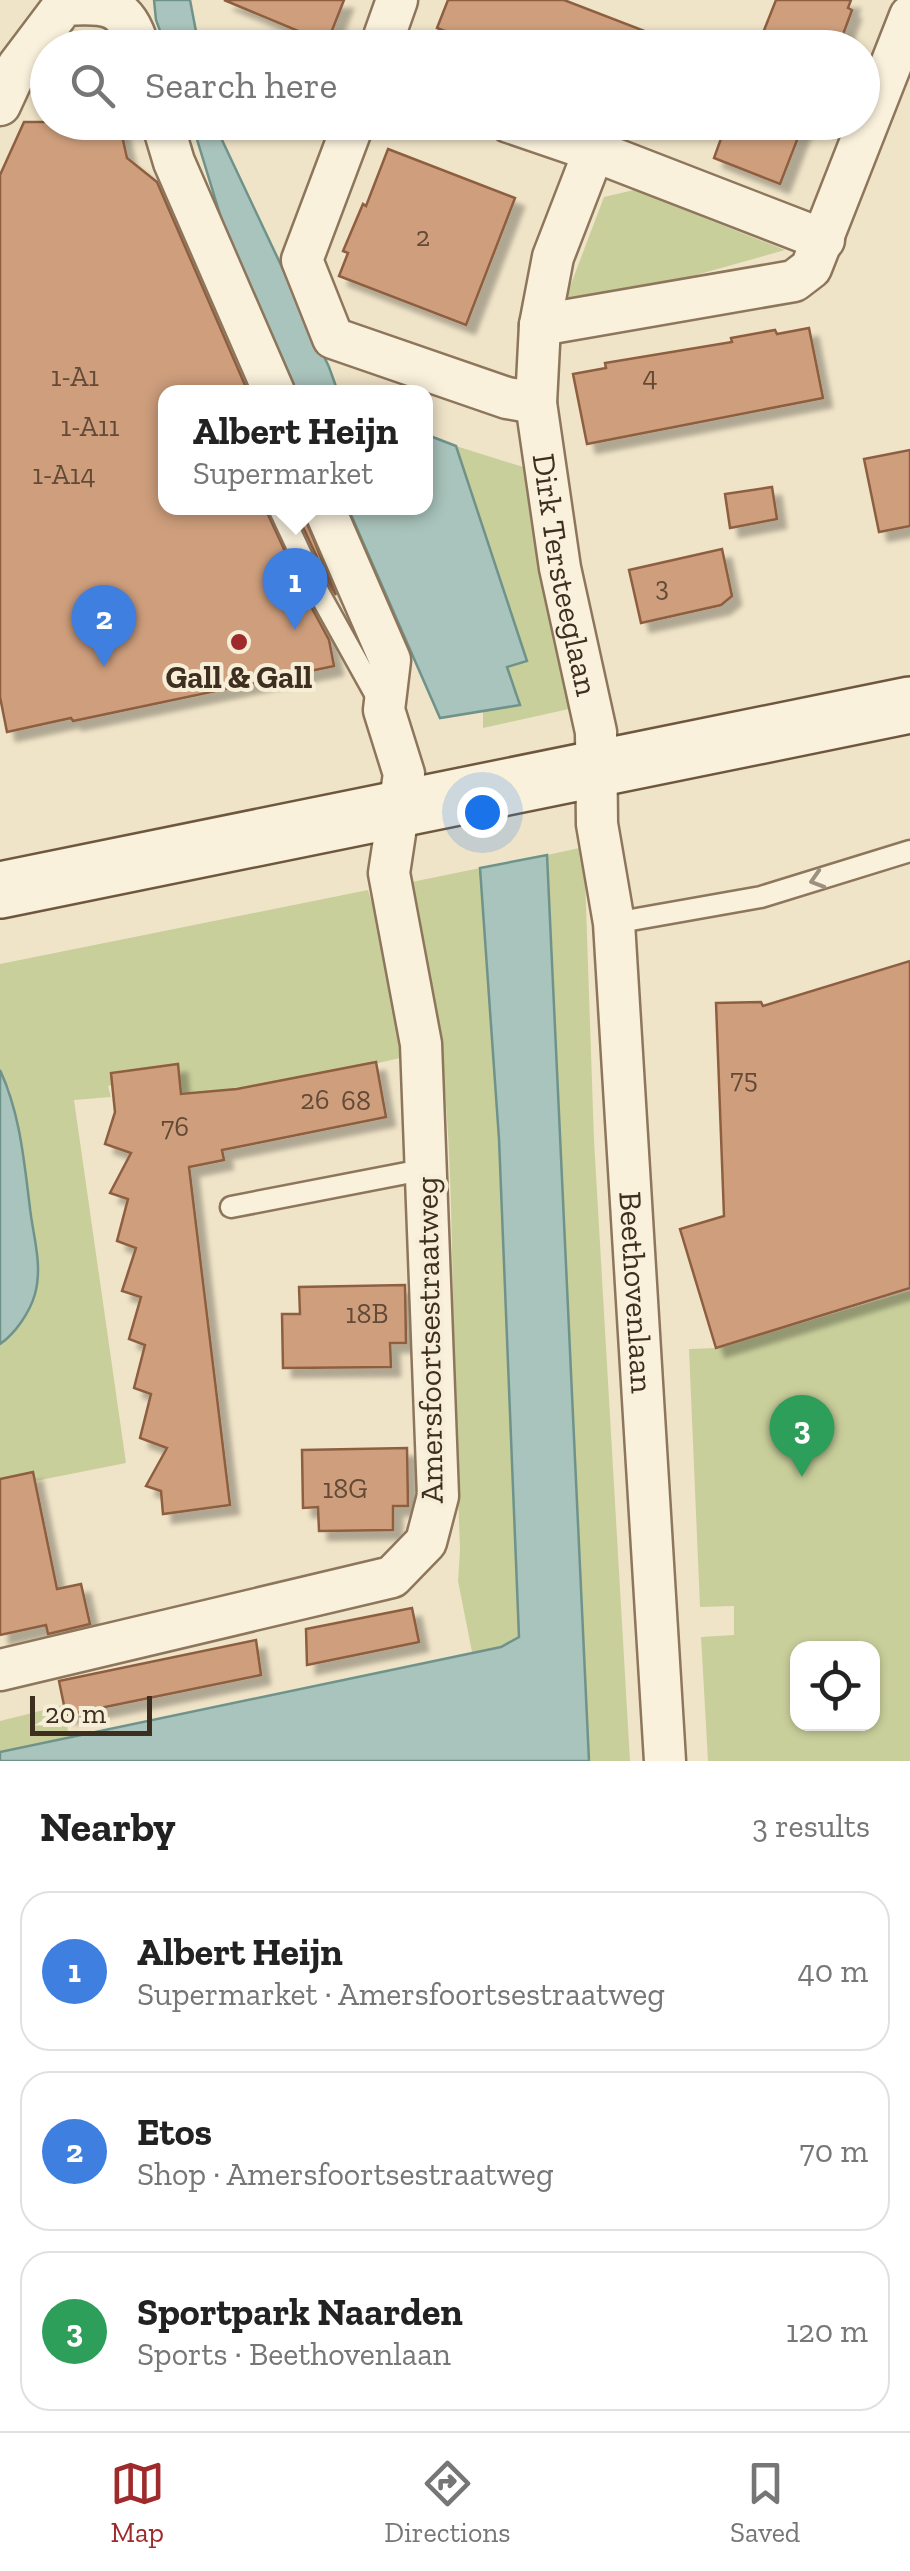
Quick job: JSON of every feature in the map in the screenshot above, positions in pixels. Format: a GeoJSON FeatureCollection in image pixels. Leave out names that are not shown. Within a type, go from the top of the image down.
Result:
{"type":"FeatureCollection","features":[{"type":"Feature","properties":{"kind":"street"},"geometry":{"type":"LineString","coordinates":[[386,30],[397,0]]}},
{"type":"Feature","properties":{"kind":"street"},"geometry":{"type":"LineString","coordinates":[[45,30],[64,5],[101,2],[132,23],[134,30]]}},
{"type":"Feature","properties":{"kind":"street"},"geometry":{"type":"LineString","coordinates":[[880,94],[910,16]]}},
{"type":"Feature","properties":{"kind":"street"},"geometry":{"type":"LineString","coordinates":[[0,104],[30,50]]}},
{"type":"Feature","properties":{"kind":"street"},"geometry":{"type":"LineString","coordinates":[[167,140],[271,385]]}},
{"type":"Feature","properties":{"kind":"street"},"geometry":{"type":"LineString","coordinates":[[347,140],[302,260],[334,338],[506,398],[536,403]]}},
{"type":"Feature","properties":{"kind":"street"},"geometry":{"type":"LineString","coordinates":[[562,140],[824,240]]}},
{"type":"Feature","properties":{"kind":"street"},"geometry":{"type":"LineString","coordinates":[[540,325],[794,281],[811,268],[862,140]]}},
{"type":"Feature","properties":{"kind":"street","name":"Dirk Tersteeglaan"},"geometry":{"type":"LineString","coordinates":[[594,151],[553,257],[540,325],[536,403],[560,568],[596,732],[597,824]]}},
{"type":"Feature","properties":{"kind":"street","name":"Amersfoortsestraatweg"},"geometry":{"type":"LineString","coordinates":[[0,1670],[392,1577],[426,1542],[438,1496],[421,1044],[389,873],[404,774],[384,710],[390,660],[327,515]]}},
{"type":"Feature","properties":{"kind":"street"},"geometry":{"type":"LineString","coordinates":[[0,890],[910,705]]}},
{"type":"Feature","properties":{"kind":"street","name":"Beethovenlaan"},"geometry":{"type":"LineString","coordinates":[[597,824],[614,923],[665,1761]]}},
{"type":"Feature","properties":{"kind":"lane"},"geometry":{"type":"LineString","coordinates":[[282,515],[319,593],[384,710]]}},
{"type":"Feature","properties":{"kind":"lane"},"geometry":{"type":"LineString","coordinates":[[614,923],[761,897],[910,851]]}},
{"type":"Feature","properties":{"kind":"lane"},"geometry":{"type":"LineString","coordinates":[[231,1207],[427,1168]]}},
{"type":"Feature","properties":{"kind":"green space"},"geometry":{"type":"Polygon","coordinates":[[[634,190],[785,250],[560,313],[604,197],[634,190]]]}},
{"type":"Feature","properties":{"kind":"green space"},"geometry":{"type":"Polygon","coordinates":[[[456,446],[536,471],[587,705],[483,728],[483,712],[520,704],[507,667],[526,661],[456,446]]]}},
{"type":"Feature","properties":{"kind":"green space"},"geometry":{"type":"Polygon","coordinates":[[[584,847],[594,1140],[630,1761],[589,1761],[547,855],[584,847]]]}},
{"type":"Feature","properties":{"kind":"green space"},"geometry":{"type":"Polygon","coordinates":[[[480,868],[499,1139],[519,1637],[501,1647],[472,1652],[458,1581],[451,1194],[445,1089],[430,985],[402,884],[480,868]]]}},
{"type":"Feature","properties":{"kind":"green space"},"geometry":{"type":"Polygon","coordinates":[[[368,890],[395,982],[400,1058],[176,1110],[167,1069],[108,1086],[111,1097],[74,1100],[126,1463],[0,1488],[0,1344],[12,1336],[38,1255],[22,1146],[10,1091],[0,1070],[0,964],[368,890]]]}},
{"type":"Feature","properties":{"kind":"green space"},"geometry":{"type":"Polygon","coordinates":[[[910,1291],[910,1761],[708,1761],[701,1637],[734,1635],[734,1606],[700,1607],[689,1349],[717,1348],[910,1291]]]}},
{"type":"Feature","properties":{"kind":"green space"},"geometry":{"type":"Polygon","coordinates":[[[64,1705],[69,1738],[0,1752],[0,1721],[64,1705]]]}},
{"type":"Feature","properties":{"kind":"water"},"geometry":{"type":"Polygon","coordinates":[[[154,0],[190,0],[196,30],[160,30],[154,0]]]}},
{"type":"Feature","properties":{"kind":"water"},"geometry":{"type":"Polygon","coordinates":[[[197,140],[222,140],[335,385],[294,385],[222,221],[197,140]]]}},
{"type":"Feature","properties":{"kind":"water"},"geometry":{"type":"Polygon","coordinates":[[[433,437],[456,446],[527,661],[507,667],[520,705],[440,718],[351,515],[433,515],[433,437]]]}},
{"type":"Feature","properties":{"kind":"water"},"geometry":{"type":"Polygon","coordinates":[[[547,855],[589,1761],[0,1761],[0,1752],[501,1647],[519,1637],[499,1139],[480,868],[547,855]]]}},
{"type":"Feature","properties":{"kind":"water"},"geometry":{"type":"Polygon","coordinates":[[[0,1070],[20,1137],[38,1272],[30,1308],[0,1344],[0,1070]]]}},
{"type":"Feature","properties":{"kind":"building"},"geometry":{"type":"Polygon","coordinates":[[[224,0],[344,0],[332,30],[296,30],[224,0]]]}},
{"type":"Feature","properties":{"kind":"building"},"geometry":{"type":"Polygon","coordinates":[[[448,0],[564,0],[642,30],[442,30],[437,28],[448,0]]]}},
{"type":"Feature","properties":{"kind":"building"},"geometry":{"type":"Polygon","coordinates":[[[776,0],[851,0],[848,8],[852,10],[845,30],[764,30],[776,0]]]}},
{"type":"Feature","properties":{"kind":"building"},"geometry":{"type":"Polygon","coordinates":[[[24,122],[30,122],[30,140],[123,140],[127,158],[157,182],[245,385],[158,385],[158,515],[268,515],[329,640],[334,666],[7,732],[0,697],[0,175],[24,122]]]}},
{"type":"Feature","properties":{"kind":"building"},"geometry":{"type":"Polygon","coordinates":[[[720,140],[797,140],[780,184],[714,158],[720,140]]]}},
{"type":"Feature","properties":{"kind":"building"},"geometry":{"type":"Polygon","coordinates":[[[388,149],[515,198],[466,325],[339,276],[348,253],[343,251],[388,149]]]}},
{"type":"Feature","properties":{"kind":"building"},"geometry":{"type":"Polygon","coordinates":[[[809,328],[823,398],[587,444],[573,374],[606,368],[605,363],[732,342],[731,338],[809,328]]]}},
{"type":"Feature","properties":{"kind":"building"},"geometry":{"type":"Polygon","coordinates":[[[910,450],[910,526],[879,532],[864,459],[910,450]]]}},
{"type":"Feature","properties":{"kind":"building"},"geometry":{"type":"Polygon","coordinates":[[[772,487],[777,519],[730,528],[725,494],[772,487]]]}},
{"type":"Feature","properties":{"kind":"building"},"geometry":{"type":"Polygon","coordinates":[[[297,515],[304,515],[336,595],[297,515]]]}},
{"type":"Feature","properties":{"kind":"building"},"geometry":{"type":"Polygon","coordinates":[[[722,549],[732,596],[721,605],[641,623],[629,570],[722,549]]]}},
{"type":"Feature","properties":{"kind":"building"},"geometry":{"type":"Polygon","coordinates":[[[910,961],[910,1288],[716,1348],[680,1229],[724,1216],[716,1003],[761,1002],[763,1006],[910,961]]]}},
{"type":"Feature","properties":{"kind":"building"},"geometry":{"type":"Polygon","coordinates":[[[376,1062],[386,1117],[222,1150],[224,1160],[189,1167],[230,1505],[163,1514],[161,1491],[146,1486],[167,1448],[140,1438],[151,1394],[134,1388],[145,1345],[129,1339],[141,1297],[122,1291],[136,1248],[117,1241],[128,1199],[110,1193],[131,1153],[105,1144],[115,1112],[111,1073],[178,1064],[181,1094],[237,1089],[376,1062]]]}},
{"type":"Feature","properties":{"kind":"building"},"geometry":{"type":"Polygon","coordinates":[[[405,1285],[406,1343],[390,1343],[391,1367],[283,1368],[282,1314],[300,1314],[299,1287],[405,1285]]]}},
{"type":"Feature","properties":{"kind":"building"},"geometry":{"type":"Polygon","coordinates":[[[407,1448],[408,1506],[393,1506],[393,1530],[319,1531],[318,1507],[303,1508],[302,1450],[407,1448]]]}},
{"type":"Feature","properties":{"kind":"building"},"geometry":{"type":"Polygon","coordinates":[[[33,1472],[57,1589],[81,1584],[90,1624],[48,1634],[46,1625],[0,1635],[0,1479],[33,1472]]]}},
{"type":"Feature","properties":{"kind":"building"},"geometry":{"type":"Polygon","coordinates":[[[412,1608],[419,1642],[307,1665],[306,1629],[412,1608]]]}},
{"type":"Feature","properties":{"kind":"building"},"geometry":{"type":"Polygon","coordinates":[[[256,1640],[261,1675],[66,1715],[59,1681],[256,1640]]]}},
{"type":"Feature","properties":{"kind":"place","name":"Albert Heijn"},"geometry":{"type":"Point","coordinates":[295,630]}},
{"type":"Feature","properties":{"kind":"place","name":"Gall & Gall"},"geometry":{"type":"Point","coordinates":[239,642]}},
{"type":"Feature","properties":{"kind":"place","name":"Etos"},"geometry":{"type":"Point","coordinates":[104,667]}},
{"type":"Feature","properties":{"kind":"place","name":"Sportpark Naarden"},"geometry":{"type":"Point","coordinates":[802,1477]}}]}
